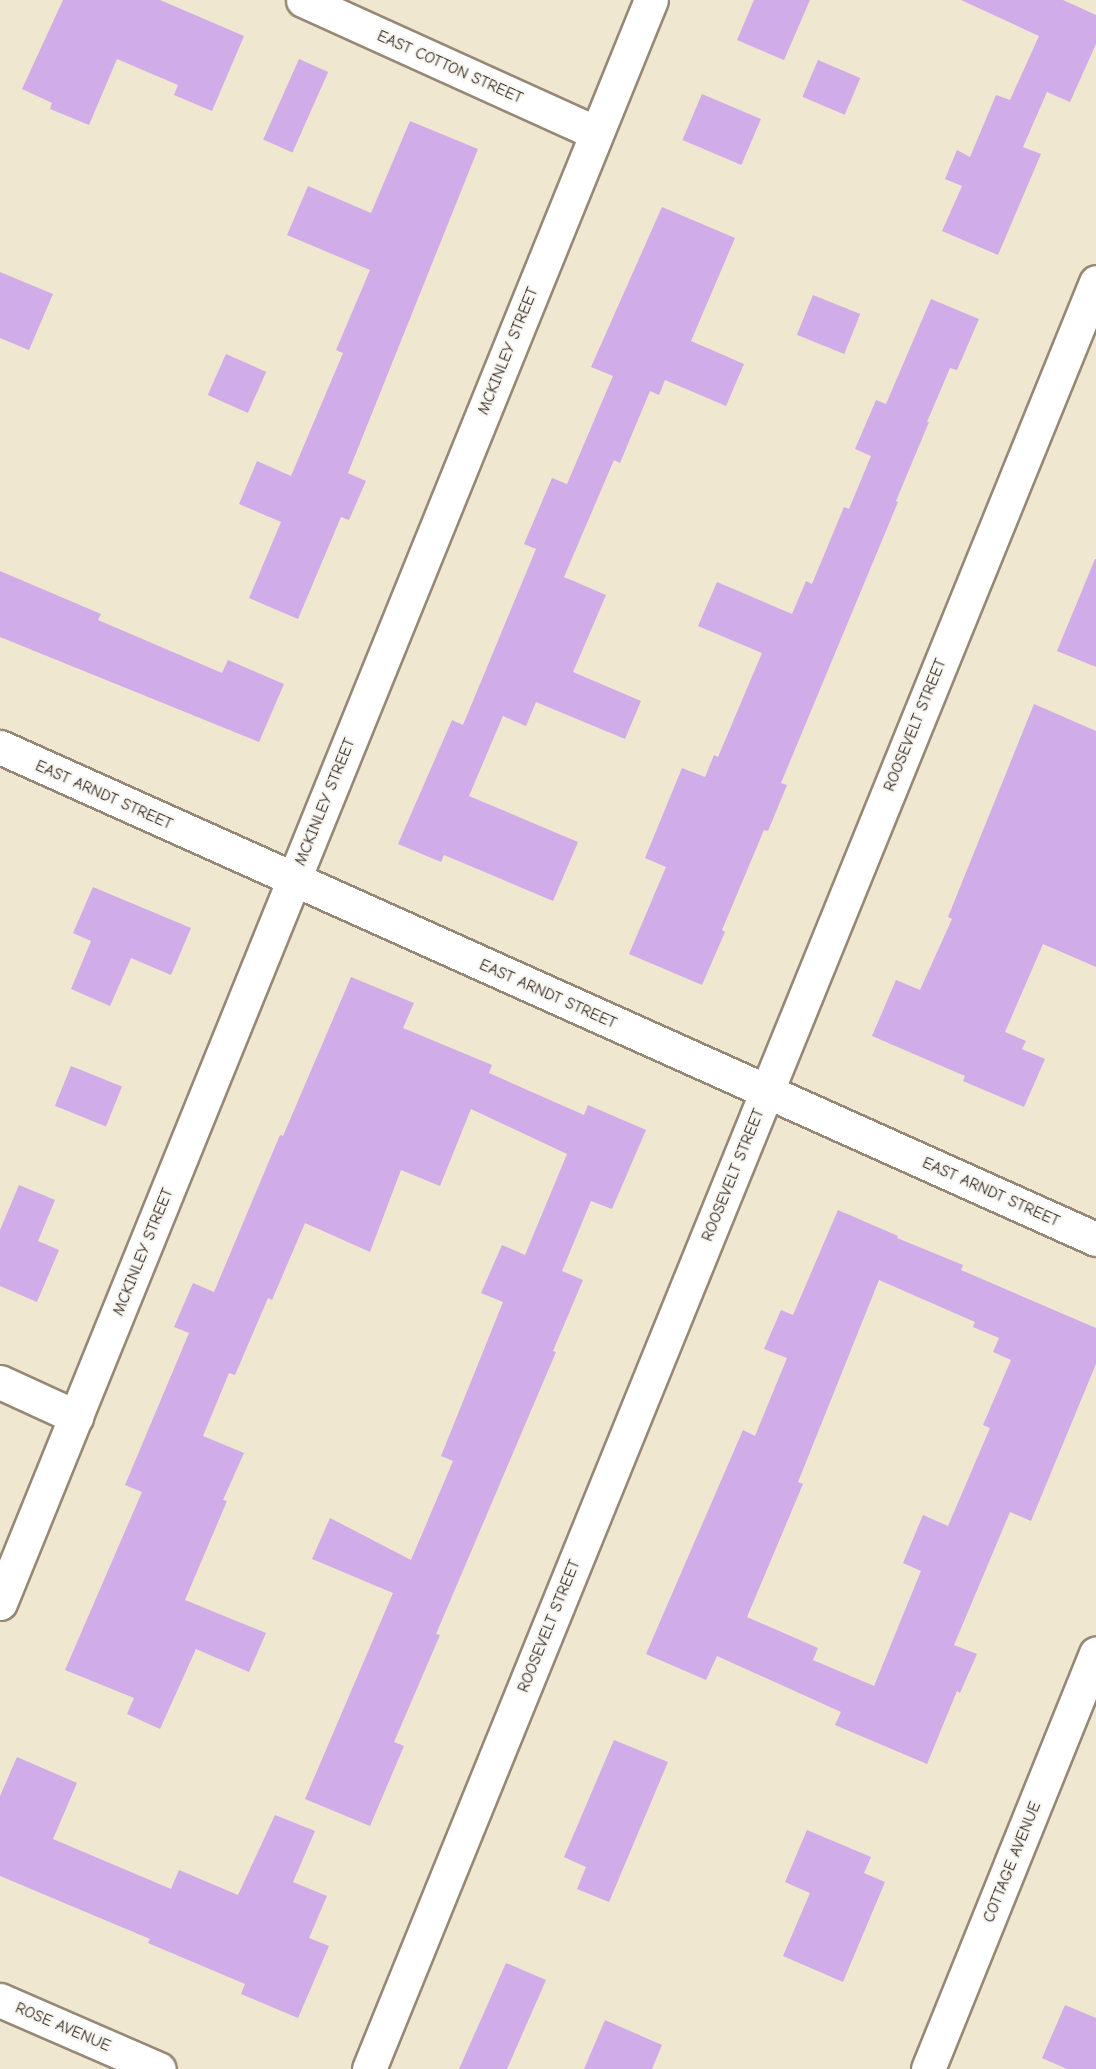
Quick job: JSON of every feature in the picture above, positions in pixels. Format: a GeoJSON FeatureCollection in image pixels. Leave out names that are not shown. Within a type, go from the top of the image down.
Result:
{"type":"FeatureCollection","features":[{"type":"Feature","properties":{"kind":"street","name":"EAST COTTON STREET"},"geometry":{"type":"LineString","coordinates":[[303,0],[596,133]]}},
{"type":"Feature","properties":{"kind":"street","name":"MCKINLEY STREET"},"geometry":{"type":"LineString","coordinates":[[0,1603],[651,0]]}},
{"type":"Feature","properties":{"kind":"street","name":"ROOSEVELT STREET"},"geometry":{"type":"LineString","coordinates":[[369,2069],[1096,282]]}},
{"type":"Feature","properties":{"kind":"street","name":"EAST ARNDT STREET"},"geometry":{"type":"LineString","coordinates":[[0,747],[1096,1239]]}},
{"type":"Feature","properties":{"kind":"street"},"geometry":{"type":"LineString","coordinates":[[0,1382],[76,1417]]}},
{"type":"Feature","properties":{"kind":"street","name":"COTTAGE AVENUE"},"geometry":{"type":"LineString","coordinates":[[928,2069],[1096,1654]]}},
{"type":"Feature","properties":{"kind":"street","name":"ROSE AVENUE"},"geometry":{"type":"LineString","coordinates":[[0,2000],[159,2069]]}},
{"type":"Feature","properties":{"kind":"building"},"geometry":{"type":"Polygon","coordinates":[[[63,0],[160,0],[244,36],[212,111],[174,95],[178,85],[117,59],[89,125],[50,109],[52,103],[22,89],[63,0]]]}},
{"type":"Feature","properties":{"kind":"building"},"geometry":{"type":"Polygon","coordinates":[[[754,0],[810,0],[784,60],[737,40],[754,0]]]}},
{"type":"Feature","properties":{"kind":"building"},"geometry":{"type":"Polygon","coordinates":[[[961,0],[1063,0],[1096,15],[1096,44],[1070,102],[1047,92],[1023,147],[1041,154],[998,255],[942,231],[962,186],[945,179],[957,150],[970,157],[996,95],[1010,100],[1039,36],[961,0]]]}},
{"type":"Feature","properties":{"kind":"building"},"geometry":{"type":"Polygon","coordinates":[[[299,59],[328,72],[292,152],[263,139],[299,59]]]}},
{"type":"Feature","properties":{"kind":"building"},"geometry":{"type":"Polygon","coordinates":[[[818,60],[860,78],[845,115],[802,97],[818,60]]]}},
{"type":"Feature","properties":{"kind":"building"},"geometry":{"type":"Polygon","coordinates":[[[702,94],[761,119],[741,165],[682,140],[702,94]]]}},
{"type":"Feature","properties":{"kind":"building"},"geometry":{"type":"Polygon","coordinates":[[[410,121],[478,149],[348,473],[366,481],[349,520],[341,517],[298,619],[249,598],[281,522],[239,504],[257,461],[291,476],[343,353],[336,350],[370,270],[287,235],[308,186],[371,213],[410,121]]]}},
{"type":"Feature","properties":{"kind":"building"},"geometry":{"type":"Polygon","coordinates":[[[662,207],[735,238],[691,341],[744,364],[726,406],[665,380],[659,395],[650,391],[620,463],[614,460],[564,577],[606,595],[573,672],[641,701],[625,739],[536,702],[526,726],[503,716],[469,796],[578,842],[553,901],[444,855],[441,862],[398,844],[452,720],[463,725],[536,549],[524,544],[552,478],[567,484],[613,376],[591,367],[662,207]]]}},
{"type":"Feature","properties":{"kind":"building"},"geometry":{"type":"Polygon","coordinates":[[[0,272],[53,294],[29,350],[0,338],[0,272]]]}},
{"type":"Feature","properties":{"kind":"building"},"geometry":{"type":"Polygon","coordinates":[[[813,295],[860,314],[844,354],[797,335],[813,295]]]}},
{"type":"Feature","properties":{"kind":"building"},"geometry":{"type":"Polygon","coordinates":[[[931,299],[979,319],[957,370],[950,368],[927,422],[929,422],[896,501],[898,502],[781,783],[787,785],[768,831],[764,830],[722,930],[725,932],[702,985],[629,954],[666,867],[645,858],[682,768],[705,777],[714,755],[718,757],[762,653],[698,626],[717,582],[792,614],[806,581],[812,584],[844,507],[849,509],[871,456],[855,449],[876,400],[886,404],[931,299]]]}},
{"type":"Feature","properties":{"kind":"building"},"geometry":{"type":"Polygon","coordinates":[[[226,354],[266,372],[248,413],[208,395],[226,354]]]}},
{"type":"Feature","properties":{"kind":"building"},"geometry":{"type":"Polygon","coordinates":[[[1096,559],[1096,667],[1057,651],[1096,559]]]}},
{"type":"Feature","properties":{"kind":"building"},"geometry":{"type":"Polygon","coordinates":[[[0,571],[101,614],[98,620],[222,673],[228,660],[284,684],[259,742],[0,637],[0,571]]]}},
{"type":"Feature","properties":{"kind":"building"},"geometry":{"type":"Polygon","coordinates":[[[1034,704],[1096,731],[1096,967],[1043,944],[1005,1032],[1026,1041],[1022,1049],[1045,1059],[1024,1107],[963,1081],[965,1076],[872,1036],[896,980],[920,990],[952,919],[948,917],[1034,704]]]}},
{"type":"Feature","properties":{"kind":"building"},"geometry":{"type":"Polygon","coordinates":[[[93,887],[191,928],[171,975],[131,958],[110,1006],[71,989],[91,941],[73,933],[93,887]]]}},
{"type":"Feature","properties":{"kind":"building"},"geometry":{"type":"Polygon","coordinates":[[[351,977],[414,1003],[403,1028],[492,1065],[489,1073],[584,1115],[588,1105],[646,1130],[612,1209],[591,1201],[562,1271],[583,1280],[553,1351],[556,1352],[436,1634],[440,1635],[394,1742],[404,1746],[370,1826],[305,1799],[393,1593],[312,1559],[330,1518],[411,1560],[453,1461],[441,1456],[503,1302],[481,1293],[502,1245],[525,1255],[567,1154],[471,1109],[440,1186],[401,1170],[370,1252],[305,1223],[272,1300],[268,1298],[235,1375],[229,1373],[203,1436],[244,1453],[223,1500],[227,1501],[185,1600],[266,1633],[249,1672],[196,1649],[160,1729],[127,1714],[134,1698],[65,1670],[142,1492],[125,1485],[189,1333],[174,1327],[193,1283],[214,1292],[280,1135],[283,1136],[351,977]]]}},
{"type":"Feature","properties":{"kind":"building"},"geometry":{"type":"Polygon","coordinates":[[[71,1066],[122,1087],[106,1126],[55,1106],[71,1066]]]}},
{"type":"Feature","properties":{"kind":"building"},"geometry":{"type":"Polygon","coordinates":[[[19,1185],[55,1200],[38,1241],[59,1250],[37,1302],[0,1286],[0,1230],[19,1185]]]}},
{"type":"Feature","properties":{"kind":"building"},"geometry":{"type":"Polygon","coordinates":[[[838,1210],[898,1236],[897,1238],[963,1265],[961,1270],[1096,1328],[1096,1364],[1031,1521],[1010,1512],[954,1645],[977,1654],[960,1693],[957,1691],[927,1764],[835,1725],[841,1712],[717,1656],[706,1680],[646,1654],[743,1430],[755,1436],[787,1358],[764,1349],[781,1310],[793,1315],[838,1210]],[[879,1280],[798,1482],[803,1484],[747,1617],[818,1648],[813,1660],[874,1686],[921,1571],[903,1563],[923,1515],[948,1526],[990,1428],[983,1425],[1011,1360],[993,1352],[999,1338],[973,1327],[975,1322],[879,1280]]]}},
{"type":"Feature","properties":{"kind":"building"},"geometry":{"type":"Polygon","coordinates":[[[614,1740],[668,1762],[609,1902],[577,1889],[586,1867],[564,1857],[614,1740]]]}},
{"type":"Feature","properties":{"kind":"building"},"geometry":{"type":"Polygon","coordinates":[[[17,1757],[77,1783],[53,1839],[171,1889],[179,1870],[238,1895],[275,1815],[315,1831],[293,1882],[327,1896],[309,1938],[329,1946],[298,2018],[241,1994],[245,1984],[148,1943],[150,1939],[0,1876],[0,1796],[17,1757]]]}},
{"type":"Feature","properties":{"kind":"building"},"geometry":{"type":"Polygon","coordinates":[[[807,1830],[871,1857],[864,1873],[885,1882],[843,1982],[783,1956],[810,1893],[785,1882],[807,1830]]]}},
{"type":"Feature","properties":{"kind":"building"},"geometry":{"type":"Polygon","coordinates":[[[506,1963],[546,1980],[507,2069],[459,2069],[506,1963]]]}},
{"type":"Feature","properties":{"kind":"building"},"geometry":{"type":"Polygon","coordinates":[[[1065,2005],[1096,2018],[1096,2069],[1067,2069],[1042,2058],[1065,2005]]]}},
{"type":"Feature","properties":{"kind":"building"},"geometry":{"type":"Polygon","coordinates":[[[605,2020],[662,2045],[652,2069],[584,2069],[605,2020]]]}}]}
